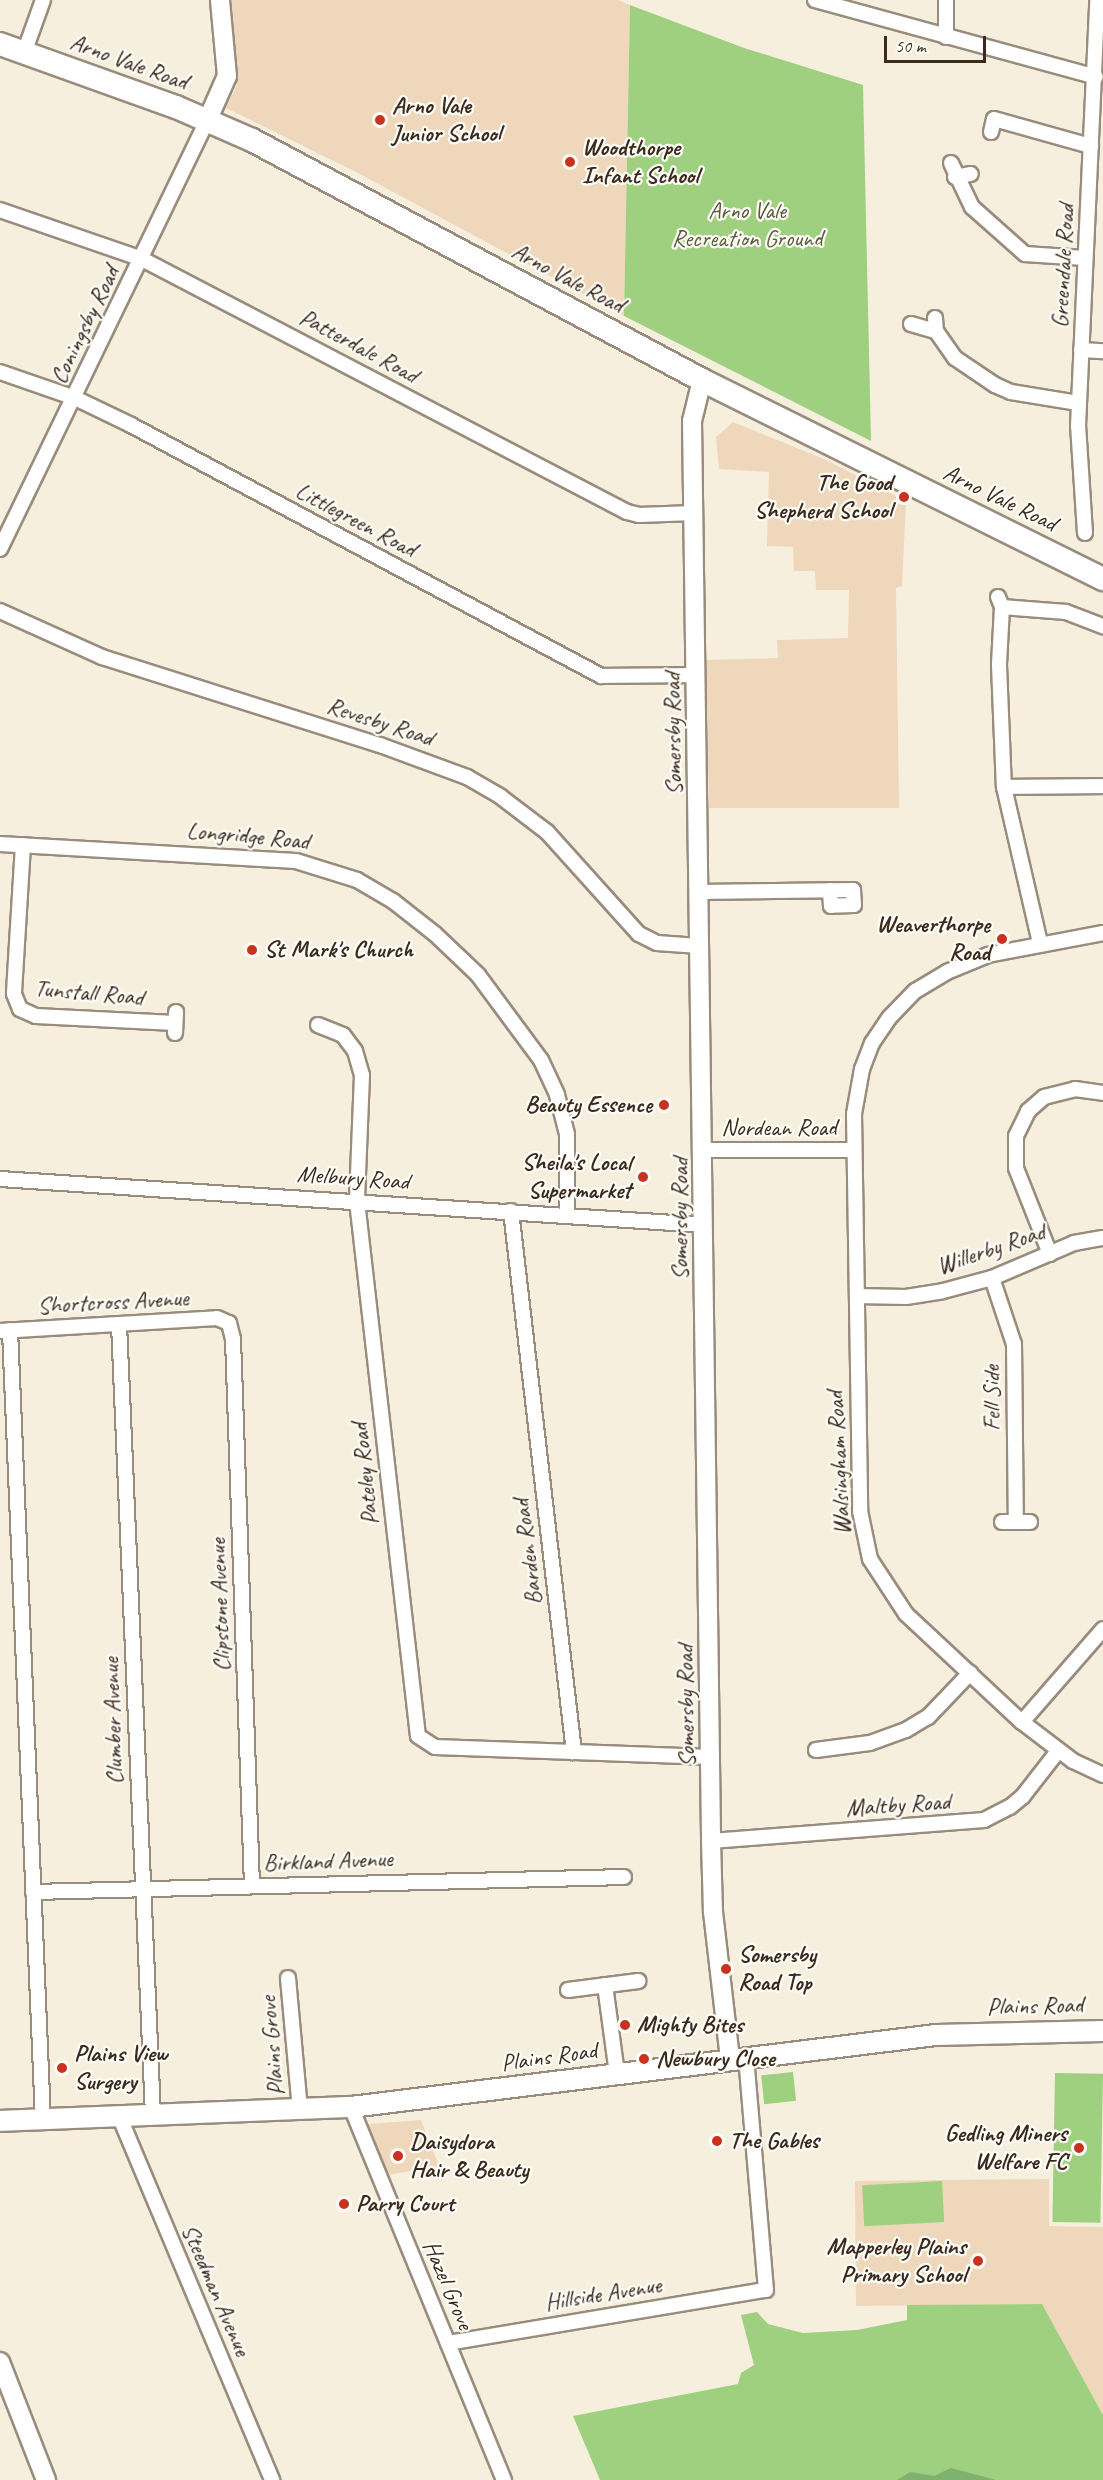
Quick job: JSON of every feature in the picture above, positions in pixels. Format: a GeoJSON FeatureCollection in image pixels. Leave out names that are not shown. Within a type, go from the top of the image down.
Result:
{"type":"FeatureCollection","features":[{"type":"Feature","properties":{"kind":"main road","name":"Arno Vale Road"},"geometry":{"type":"LineString","coordinates":[[0,44],[208,119],[702,380],[1103,579]]}},
{"type":"Feature","properties":{"kind":"main road","name":"Plains Road"},"geometry":{"type":"LineString","coordinates":[[0,2121],[300,2111],[351,2107],[738,2058],[970,2032],[1103,2031]]}},
{"type":"Feature","properties":{"kind":"street"},"geometry":{"type":"LineString","coordinates":[[24,53],[43,0]]}},
{"type":"Feature","properties":{"kind":"street"},"geometry":{"type":"LineString","coordinates":[[208,119],[227,76],[220,0]]}},
{"type":"Feature","properties":{"kind":"street"},"geometry":{"type":"LineString","coordinates":[[815,0],[1096,77]]}},
{"type":"Feature","properties":{"kind":"street"},"geometry":{"type":"LineString","coordinates":[[946,0],[946,37]]}},
{"type":"Feature","properties":{"kind":"street","name":"Greendale Road"},"geometry":{"type":"LineString","coordinates":[[1085,533],[1089,516],[1078,403],[1096,77],[1097,0]]}},
{"type":"Feature","properties":{"kind":"street","name":"Coningsby Road"},"geometry":{"type":"LineString","coordinates":[[0,549],[208,119]]}},
{"type":"Feature","properties":{"kind":"street"},"geometry":{"type":"LineString","coordinates":[[991,132],[994,119],[1091,146]]}},
{"type":"Feature","properties":{"kind":"street"},"geometry":{"type":"LineString","coordinates":[[951,163],[955,177],[972,207],[1025,254],[1085,258]]}},
{"type":"Feature","properties":{"kind":"street"},"geometry":{"type":"LineString","coordinates":[[955,177],[971,174]]}},
{"type":"Feature","properties":{"kind":"street"},"geometry":{"type":"LineString","coordinates":[[1088,199],[1103,200]]}},
{"type":"Feature","properties":{"kind":"street","name":"Patterdale Road"},"geometry":{"type":"LineString","coordinates":[[0,210],[142,259],[627,512],[639,515],[694,513]]}},
{"type":"Feature","properties":{"kind":"street"},"geometry":{"type":"LineString","coordinates":[[910,324],[935,325],[955,358],[994,385],[1011,392],[1078,403]]}},
{"type":"Feature","properties":{"kind":"street"},"geometry":{"type":"LineString","coordinates":[[1081,350],[1103,351]]}},
{"type":"Feature","properties":{"kind":"street","name":"Littlegreen Road"},"geometry":{"type":"LineString","coordinates":[[0,372],[75,398],[601,675],[696,675]]}},
{"type":"Feature","properties":{"kind":"street","name":"Somersby Road"},"geometry":{"type":"LineString","coordinates":[[702,380],[692,421],[711,1841],[714,1912],[738,2058]]}},
{"type":"Feature","properties":{"kind":"street"},"geometry":{"type":"LineString","coordinates":[[1040,943],[1004,787],[999,665],[1000,602],[1066,612],[1103,626]]}},
{"type":"Feature","properties":{"kind":"street","name":"Revesby Road"},"geometry":{"type":"LineString","coordinates":[[0,611],[102,657],[380,745],[467,777],[496,793],[547,832],[639,934],[657,943],[699,946]]}},
{"type":"Feature","properties":{"kind":"street"},"geometry":{"type":"LineString","coordinates":[[1004,787],[1103,786]]}},
{"type":"Feature","properties":{"kind":"street","name":"Longridge Road"},"geometry":{"type":"LineString","coordinates":[[0,844],[296,861],[357,880],[393,901],[478,975],[541,1060],[557,1095],[567,1134],[567,1215]]}},
{"type":"Feature","properties":{"kind":"street","name":"Tunstall Road"},"geometry":{"type":"LineString","coordinates":[[23,845],[14,994],[20,1009],[36,1016],[176,1023]]}},
{"type":"Feature","properties":{"kind":"street"},"geometry":{"type":"LineString","coordinates":[[698,892],[830,890]]}},
{"type":"Feature","properties":{"kind":"street","name":"Walsingham Road"},"geometry":{"type":"LineString","coordinates":[[1103,933],[1040,943],[967,963],[931,980],[901,1005],[879,1032],[862,1069],[854,1114],[860,1511],[864,1543],[876,1572],[894,1600],[1022,1722],[1058,1751],[1103,1775]]}},
{"type":"Feature","properties":{"kind":"street","name":"Pateley Road"},"geometry":{"type":"LineString","coordinates":[[318,1025],[343,1035],[355,1051],[362,1075],[357,1201],[421,1740],[435,1747],[573,1752]]}},
{"type":"Feature","properties":{"kind":"street"},"geometry":{"type":"LineString","coordinates":[[1050,1254],[1016,1167],[1016,1136],[1028,1111],[1044,1097],[1075,1089],[1103,1093]]}},
{"type":"Feature","properties":{"kind":"street","name":"Nordean Road"},"geometry":{"type":"LineString","coordinates":[[703,1150],[854,1150]]}},
{"type":"Feature","properties":{"kind":"street","name":"Melbury Road"},"geometry":{"type":"LineString","coordinates":[[0,1179],[703,1225]]}},
{"type":"Feature","properties":{"kind":"street","name":"Barden Road"},"geometry":{"type":"LineString","coordinates":[[511,1211],[573,1752]]}},
{"type":"Feature","properties":{"kind":"street","name":"Willerby Road"},"geometry":{"type":"LineString","coordinates":[[857,1296],[906,1297],[992,1278],[1074,1243],[1103,1238]]}},
{"type":"Feature","properties":{"kind":"street","name":"Fell Side"},"geometry":{"type":"LineString","coordinates":[[992,1278],[1014,1344],[1009,1522],[1030,1522]]}},
{"type":"Feature","properties":{"kind":"street","name":"Shortcross Avenue"},"geometry":{"type":"LineString","coordinates":[[5,1331],[217,1318],[229,1323]]}},
{"type":"Feature","properties":{"kind":"street","name":"Clipstone Avenue"},"geometry":{"type":"LineString","coordinates":[[229,1323],[233,1339],[252,1886]]}},
{"type":"Feature","properties":{"kind":"street","name":"Clumber Avenue"},"geometry":{"type":"LineString","coordinates":[[119,1324],[153,2116]]}},
{"type":"Feature","properties":{"kind":"street"},"geometry":{"type":"LineString","coordinates":[[5,1331],[43,2120]]}},
{"type":"Feature","properties":{"kind":"street"},"geometry":{"type":"LineString","coordinates":[[1022,1722],[1103,1629]]}},
{"type":"Feature","properties":{"kind":"street"},"geometry":{"type":"LineString","coordinates":[[816,1749],[870,1743],[906,1730],[928,1717],[970,1673]]}},
{"type":"Feature","properties":{"kind":"street","name":"Maltby Road"},"geometry":{"type":"LineString","coordinates":[[711,1841],[984,1820],[1017,1802],[1058,1751]]}},
{"type":"Feature","properties":{"kind":"street"},"geometry":{"type":"LineString","coordinates":[[573,1752],[710,1757]]}},
{"type":"Feature","properties":{"kind":"street","name":"Birkland Avenue"},"geometry":{"type":"LineString","coordinates":[[33,1892],[143,1887],[624,1877]]}},
{"type":"Feature","properties":{"kind":"street","name":"Plains Grove"},"geometry":{"type":"LineString","coordinates":[[288,1978],[300,2111]]}},
{"type":"Feature","properties":{"kind":"street"},"geometry":{"type":"LineString","coordinates":[[568,1990],[638,1981]]}},
{"type":"Feature","properties":{"kind":"street"},"geometry":{"type":"LineString","coordinates":[[605,1985],[617,2074]]}},
{"type":"Feature","properties":{"kind":"street","name":"Hillside Avenue"},"geometry":{"type":"LineString","coordinates":[[448,2343],[766,2290],[738,2058]]}},
{"type":"Feature","properties":{"kind":"street","name":"Hazel Grove"},"geometry":{"type":"LineString","coordinates":[[351,2107],[504,2480]]}},
{"type":"Feature","properties":{"kind":"street","name":"Steedman Avenue"},"geometry":{"type":"LineString","coordinates":[[120,2118],[272,2480]]}},
{"type":"Feature","properties":{"kind":"street"},"geometry":{"type":"LineString","coordinates":[[0,2362],[46,2480]]}},
{"type":"Feature","properties":{"kind":"shaded area","name":"Arno Vale Junior School"},"geometry":{"type":"Polygon","coordinates":[[[230,0],[618,0],[630,5],[624,316],[356,172],[226,108],[237,85],[230,0]]]}},
{"type":"Feature","properties":{"kind":"shaded area"},"geometry":{"type":"Polygon","coordinates":[[[733,422],[824,459],[906,501],[902,586],[896,588],[899,808],[709,808],[706,660],[778,658],[777,640],[848,638],[849,590],[816,590],[815,571],[794,571],[793,547],[767,546],[769,472],[719,469],[716,437],[733,422]]]}},
{"type":"Feature","properties":{"kind":"shaded area"},"geometry":{"type":"Polygon","coordinates":[[[421,2120],[439,2166],[388,2175],[368,2124],[421,2120]]]}},
{"type":"Feature","properties":{"kind":"shaded area"},"geometry":{"type":"Polygon","coordinates":[[[1049,2179],[1049,2226],[1103,2227],[1103,2415],[1042,2304],[856,2306],[855,2181],[1049,2179]]]}},
{"type":"Feature","properties":{"kind":"green space","name":"Arno Vale Recreation Ground"},"geometry":{"type":"Polygon","coordinates":[[[630,5],[744,48],[863,85],[871,441],[624,316],[630,5]]]}},
{"type":"Feature","properties":{"kind":"green space"},"geometry":{"type":"Polygon","coordinates":[[[793,2072],[796,2101],[764,2104],[761,2075],[793,2072]]]}},
{"type":"Feature","properties":{"kind":"green space","name":"Gedling Miners Welfare FC"},"geometry":{"type":"Polygon","coordinates":[[[1055,2073],[1103,2074],[1100,2223],[1052,2222],[1055,2073]]]}},
{"type":"Feature","properties":{"kind":"green space"},"geometry":{"type":"Polygon","coordinates":[[[942,2181],[944,2222],[864,2226],[862,2185],[942,2181]]]}},
{"type":"Feature","properties":{"kind":"green space"},"geometry":{"type":"Polygon","coordinates":[[[1042,2304],[1103,2415],[1103,2480],[600,2480],[573,2416],[738,2384],[741,2373],[754,2365],[741,2315],[757,2312],[768,2324],[803,2333],[857,2330],[907,2320],[907,2305],[1042,2304]]]}},
{"type":"Feature","properties":{"kind":"green space"},"geometry":{"type":"Polygon","coordinates":[[[951,2468],[996,2480],[897,2480],[910,2472],[934,2476],[951,2468]]]}},
{"type":"Feature","properties":{"kind":"place","name":"Arno Vale Junior School"},"geometry":{"type":"Point","coordinates":[380,120]}},
{"type":"Feature","properties":{"kind":"place","name":"Woodthorpe Infant School"},"geometry":{"type":"Point","coordinates":[570,162]}},
{"type":"Feature","properties":{"kind":"place","name":"The Good Shepherd School"},"geometry":{"type":"Point","coordinates":[904,497]}},
{"type":"Feature","properties":{"kind":"place","name":"Weaverthorpe Road"},"geometry":{"type":"Point","coordinates":[1002,939]}},
{"type":"Feature","properties":{"kind":"place","name":"St Mark's Church"},"geometry":{"type":"Point","coordinates":[252,950]}},
{"type":"Feature","properties":{"kind":"place","name":"Beauty Essence"},"geometry":{"type":"Point","coordinates":[664,1105]}},
{"type":"Feature","properties":{"kind":"place","name":"Sheila's Local Supermarket"},"geometry":{"type":"Point","coordinates":[643,1177]}},
{"type":"Feature","properties":{"kind":"place","name":"Somersby Road Top"},"geometry":{"type":"Point","coordinates":[726,1969]}},
{"type":"Feature","properties":{"kind":"place","name":"Mighty Bites"},"geometry":{"type":"Point","coordinates":[625,2025]}},
{"type":"Feature","properties":{"kind":"place","name":"Newbury Close"},"geometry":{"type":"Point","coordinates":[644,2059]}},
{"type":"Feature","properties":{"kind":"place","name":"Plains View Surgery"},"geometry":{"type":"Point","coordinates":[62,2068]}},
{"type":"Feature","properties":{"kind":"place","name":"The Gables"},"geometry":{"type":"Point","coordinates":[717,2141]}},
{"type":"Feature","properties":{"kind":"place","name":"Gedling Miners Welfare FC"},"geometry":{"type":"Point","coordinates":[1079,2148]}},
{"type":"Feature","properties":{"kind":"place","name":"Daisydora Hair & Beauty"},"geometry":{"type":"Point","coordinates":[398,2156]}},
{"type":"Feature","properties":{"kind":"place","name":"Parry Court"},"geometry":{"type":"Point","coordinates":[344,2204]}},
{"type":"Feature","properties":{"kind":"place","name":"Mapperley Plains Primary School"},"geometry":{"type":"Point","coordinates":[978,2261]}}]}
